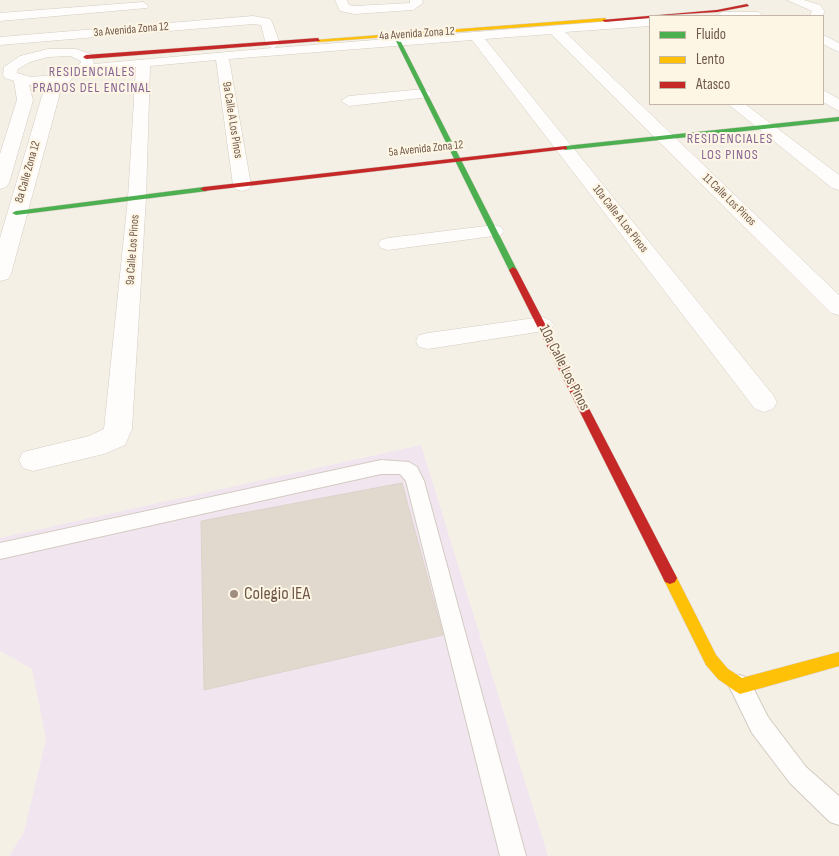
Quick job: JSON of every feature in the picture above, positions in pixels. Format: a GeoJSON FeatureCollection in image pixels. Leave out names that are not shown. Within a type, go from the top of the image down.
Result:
{"type":"FeatureCollection","features":[{"type":"Feature","properties":{"kind":"street"},"geometry":{"type":"LineString","coordinates":[[341,0],[347,10],[414,6],[417,3],[416,0]]}},
{"type":"Feature","properties":{"kind":"street"},"geometry":{"type":"LineString","coordinates":[[793,0],[816,8],[819,12],[817,15]]}},
{"type":"Feature","properties":{"kind":"street"},"geometry":{"type":"LineString","coordinates":[[750,2],[754,12],[764,15]]}},
{"type":"Feature","properties":{"kind":"street","name":"4a Avenida Zona 12"},"geometry":{"type":"LineString","coordinates":[[673,15],[707,12],[750,2]]}},
{"type":"Feature","properties":{"kind":"street"},"geometry":{"type":"LineString","coordinates":[[0,17],[144,3]]}},
{"type":"Feature","properties":{"kind":"street","name":"9a Calle Los Pinos"},"geometry":{"type":"LineString","coordinates":[[33,460],[94,446],[115,437],[119,422],[137,198],[146,28],[144,3]]}},
{"type":"Feature","properties":{"kind":"street","name":"10a Calle Los Pinos"},"geometry":{"type":"LineString","coordinates":[[385,8],[424,94],[711,660],[723,674],[740,686]]}},
{"type":"Feature","properties":{"kind":"street","name":"4a Avenida Zona 12"},"geometry":{"type":"LineString","coordinates":[[144,58],[222,56],[649,17]]}},
{"type":"Feature","properties":{"kind":"street","name":"3a Avenida Zona 12"},"geometry":{"type":"LineString","coordinates":[[0,41],[262,20],[266,22],[273,44]]}},
{"type":"Feature","properties":{"kind":"street","name":"4a Avenida Zona 12"},"geometry":{"type":"LineString","coordinates":[[10,72],[43,80],[78,68],[144,58],[273,44],[476,36],[649,22]]}},
{"type":"Feature","properties":{"kind":"street"},"geometry":{"type":"LineString","coordinates":[[633,24],[649,37]]}},
{"type":"Feature","properties":{"kind":"street","name":"11 Calle Los Pinos"},"geometry":{"type":"LineString","coordinates":[[555,30],[839,308]]}},
{"type":"Feature","properties":{"kind":"street","name":"10a Calle A Los Pinos"},"geometry":{"type":"LineString","coordinates":[[476,36],[764,402]]}},
{"type":"Feature","properties":{"kind":"street"},"geometry":{"type":"LineString","coordinates":[[824,40],[839,48]]}},
{"type":"Feature","properties":{"kind":"street"},"geometry":{"type":"LineString","coordinates":[[10,72],[25,59],[48,53],[71,52],[78,68]]}},
{"type":"Feature","properties":{"kind":"street","name":"9a Calle A Los Pinos"},"geometry":{"type":"LineString","coordinates":[[222,56],[242,184]]}},
{"type":"Feature","properties":{"kind":"street","name":"8a Calle Zona 12"},"geometry":{"type":"LineString","coordinates":[[0,274],[50,96],[54,88],[78,68]]}},
{"type":"Feature","properties":{"kind":"street","name":"8a Calle Zona 12"},"geometry":{"type":"LineString","coordinates":[[0,183],[25,100],[10,72]]}},
{"type":"Feature","properties":{"kind":"street"},"geometry":{"type":"LineString","coordinates":[[349,101],[424,94]]}},
{"type":"Feature","properties":{"kind":"street"},"geometry":{"type":"LineString","coordinates":[[824,96],[839,106]]}},
{"type":"Feature","properties":{"kind":"street"},"geometry":{"type":"LineString","coordinates":[[737,105],[839,184]]}},
{"type":"Feature","properties":{"kind":"street","name":"5a Avenida Zona 12"},"geometry":{"type":"LineString","coordinates":[[16,214],[242,184],[458,159],[839,120]]}},
{"type":"Feature","properties":{"kind":"street"},"geometry":{"type":"LineString","coordinates":[[388,244],[494,231]]}},
{"type":"Feature","properties":{"kind":"street"},"geometry":{"type":"LineString","coordinates":[[428,342],[542,325]]}},
{"type":"Feature","properties":{"kind":"street"},"geometry":{"type":"LineString","coordinates":[[740,686],[839,659]]}},
{"type":"Feature","properties":{"kind":"lane"},"geometry":{"type":"LineString","coordinates":[[0,551],[372,470],[404,467],[411,472],[415,481],[514,856]]}},
{"type":"Feature","properties":{"kind":"lane"},"geometry":{"type":"LineString","coordinates":[[740,686],[760,725],[798,774],[839,813]]}},
{"type":"Feature","properties":{"kind":"shaded area","name":"Colegio IEA"},"geometry":{"type":"Polygon","coordinates":[[[421,445],[548,856],[9,856],[24,832],[46,739],[32,669],[0,651],[0,538],[421,445]]]}},
{"type":"Feature","properties":{"kind":"building"},"geometry":{"type":"Polygon","coordinates":[[[402,483],[443,635],[204,690],[201,521],[402,483]]]}},
{"type":"Feature","properties":{"kind":"traffic: fast"},"geometry":{"type":"LineString","coordinates":[[398,42],[513,270]]}},
{"type":"Feature","properties":{"kind":"traffic: fast"},"geometry":{"type":"LineString","coordinates":[[565,148],[839,119]]}},
{"type":"Feature","properties":{"kind":"traffic: fast"},"geometry":{"type":"LineString","coordinates":[[16,213],[204,189]]}},
{"type":"Feature","properties":{"kind":"traffic: slow"},"geometry":{"type":"LineString","coordinates":[[318,40],[605,20]]}},
{"type":"Feature","properties":{"kind":"traffic: slow"},"geometry":{"type":"LineString","coordinates":[[670,578],[711,660],[723,674],[740,686],[839,659]]}},
{"type":"Feature","properties":{"kind":"traffic: jam"},"geometry":{"type":"LineString","coordinates":[[667,15],[717,11],[747,5]]}},
{"type":"Feature","properties":{"kind":"traffic: jam"},"geometry":{"type":"LineString","coordinates":[[605,20],[649,16]]}},
{"type":"Feature","properties":{"kind":"traffic: jam"},"geometry":{"type":"LineString","coordinates":[[86,57],[318,40]]}},
{"type":"Feature","properties":{"kind":"traffic: jam"},"geometry":{"type":"LineString","coordinates":[[204,189],[565,148]]}},
{"type":"Feature","properties":{"kind":"traffic: jam"},"geometry":{"type":"LineString","coordinates":[[513,270],[670,578]]}},
{"type":"Feature","properties":{"kind":"place","name":"Colegio IEA"},"geometry":{"type":"Point","coordinates":[234,594]}},
{"type":"Feature","properties":{"kind":"district","name":"RESIDENCIALES PRADOS DEL ENCINAL"},"geometry":{"type":"Point","coordinates":[92,80]}},
{"type":"Feature","properties":{"kind":"district","name":"RESIDENCIALES LOS PINOS"},"geometry":{"type":"Point","coordinates":[730,148]}}]}
